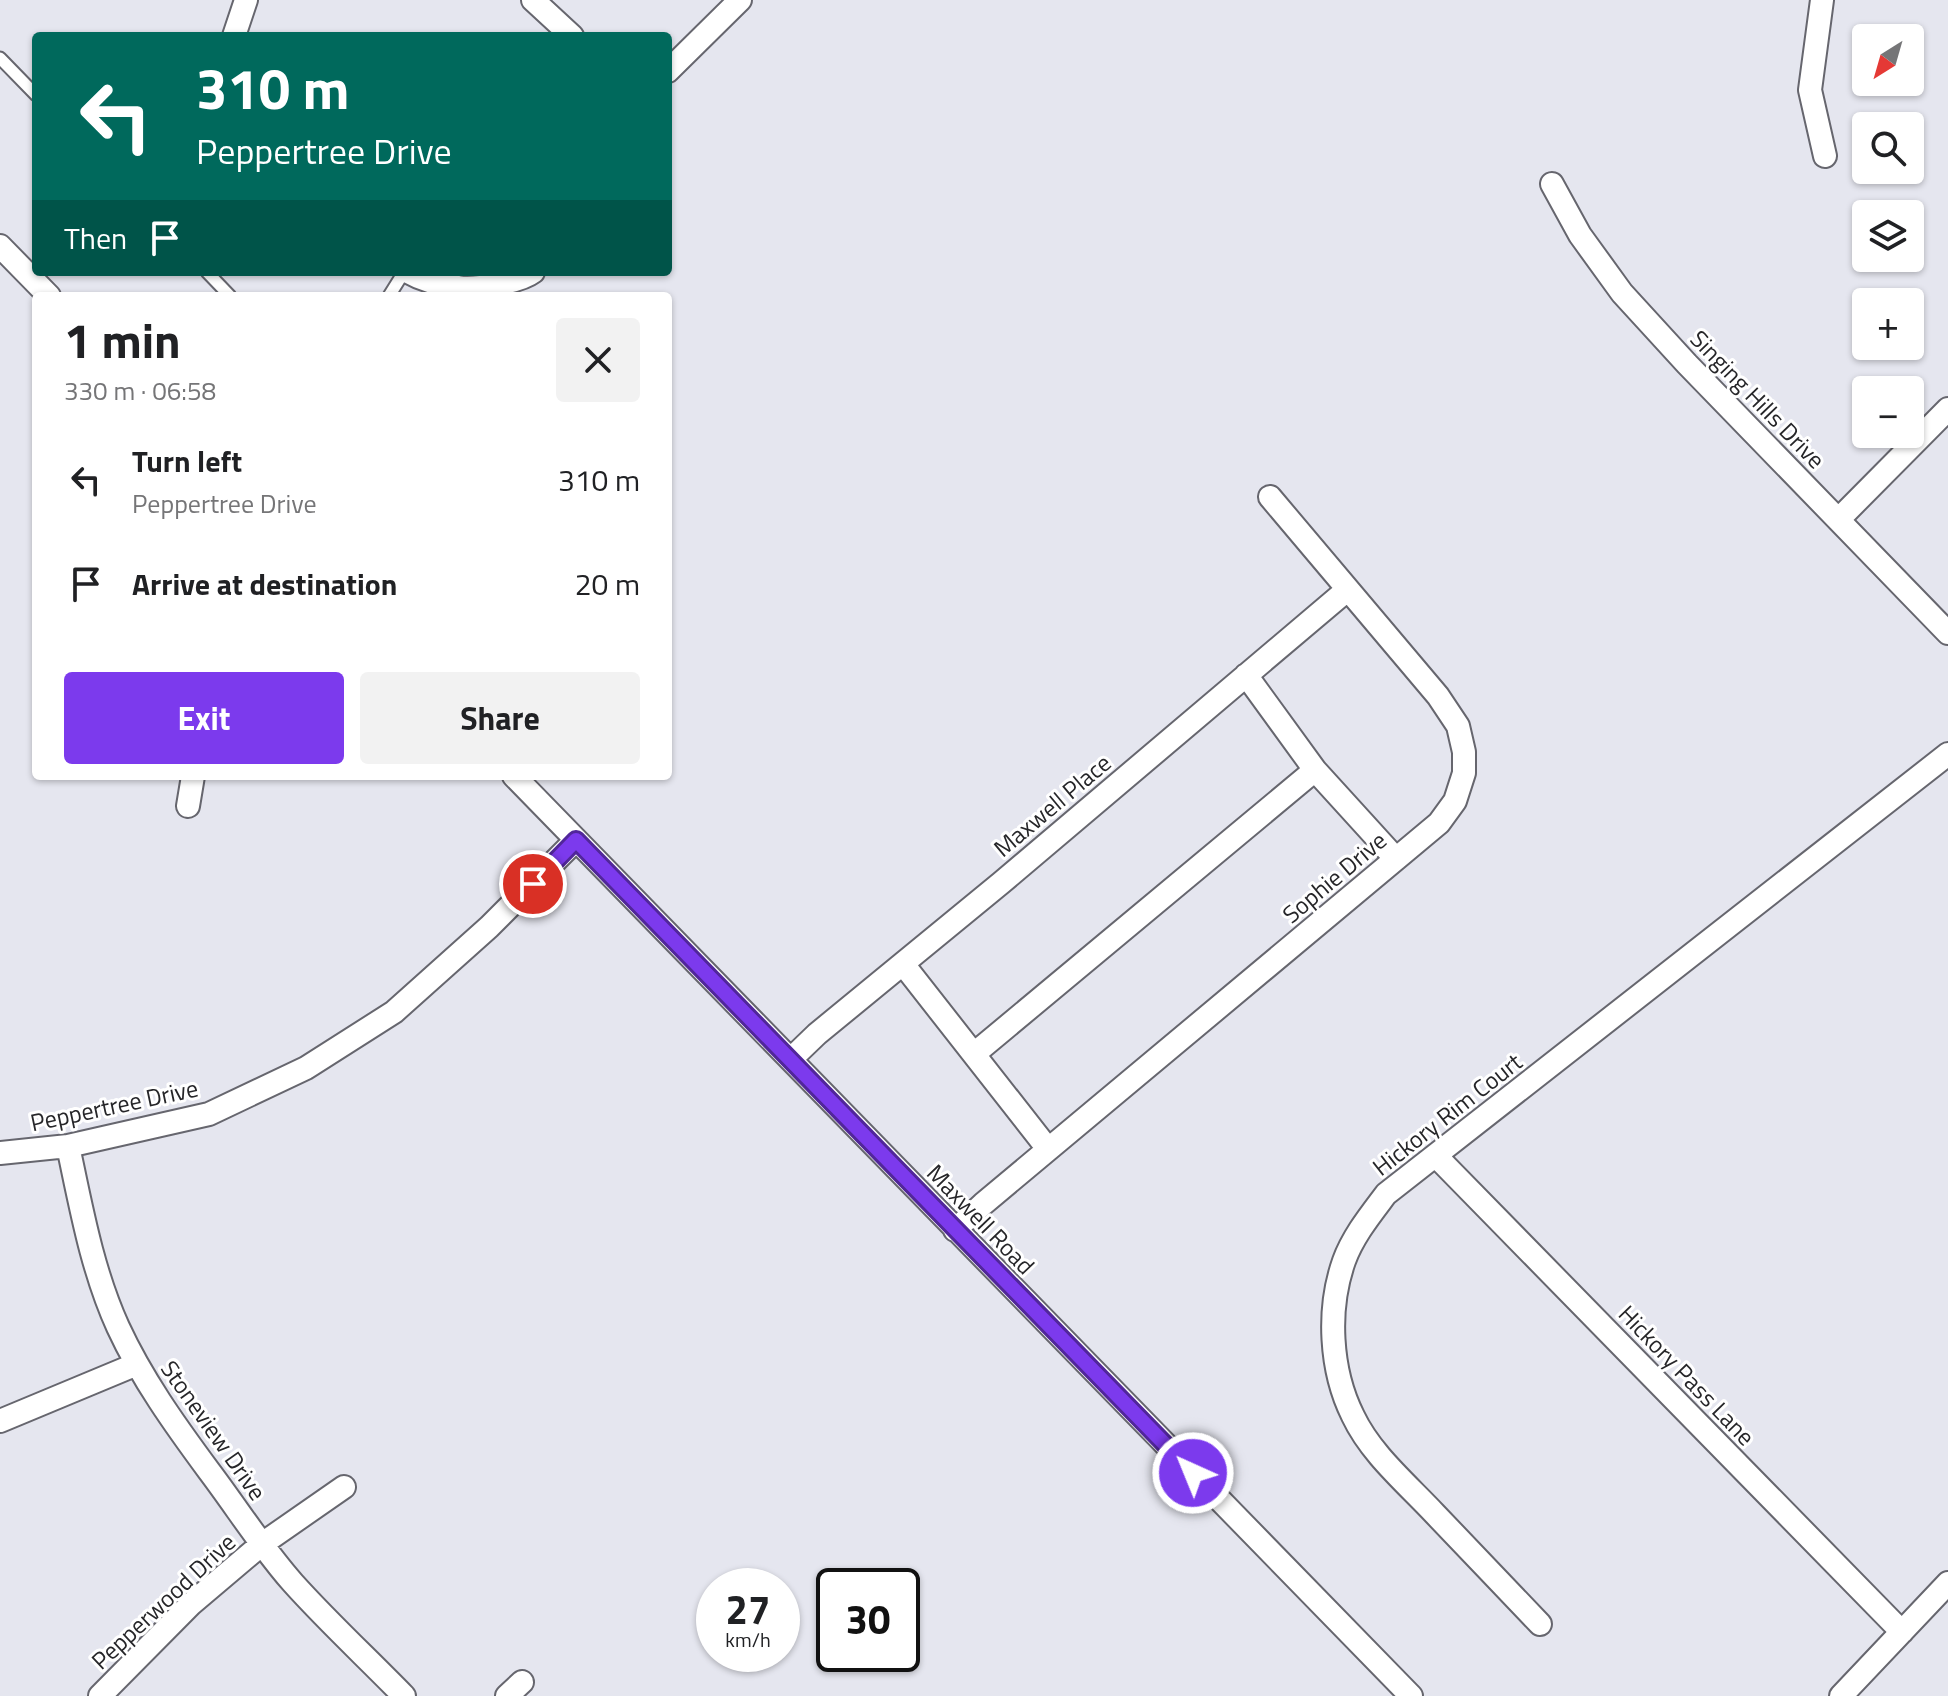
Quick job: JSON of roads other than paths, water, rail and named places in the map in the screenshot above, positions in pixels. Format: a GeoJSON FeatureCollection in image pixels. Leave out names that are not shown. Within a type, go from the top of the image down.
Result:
{"type":"FeatureCollection","features":[{"type":"Feature","properties":{"kind":"street"},"geometry":{"type":"LineString","coordinates":[[235,32],[246,0]]}},
{"type":"Feature","properties":{"kind":"street"},"geometry":{"type":"LineString","coordinates":[[533,0],[568,32]]}},
{"type":"Feature","properties":{"kind":"street"},"geometry":{"type":"LineString","coordinates":[[672,67],[740,0]]}},
{"type":"Feature","properties":{"kind":"street"},"geometry":{"type":"LineString","coordinates":[[1822,0],[1810,90],[1825,156]]}},
{"type":"Feature","properties":{"kind":"street","name":"Singing Hills Drive"},"geometry":{"type":"LineString","coordinates":[[1552,184],[1580,235],[1622,293],[1948,633]]}},
{"type":"Feature","properties":{"kind":"street"},"geometry":{"type":"LineString","coordinates":[[0,246],[45,292]]}},
{"type":"Feature","properties":{"kind":"street"},"geometry":{"type":"LineString","coordinates":[[414,276],[461,288],[528,276]]}},
{"type":"Feature","properties":{"kind":"street"},"geometry":{"type":"LineString","coordinates":[[1839,519],[1948,409]]}},
{"type":"Feature","properties":{"kind":"street","name":"Sophie Drive"},"geometry":{"type":"LineString","coordinates":[[955,1230],[1439,823],[1455,801],[1464,773],[1464,752],[1458,726],[1438,696],[1270,497]]}},
{"type":"Feature","properties":{"kind":"street","name":"Maxwell Place"},"geometry":{"type":"LineString","coordinates":[[791,1059],[1347,590]]}},
{"type":"Feature","properties":{"kind":"street"},"geometry":{"type":"LineString","coordinates":[[1246,675],[1315,770],[1396,859]]}},
{"type":"Feature","properties":{"kind":"street","name":"Hickory Rim Court"},"geometry":{"type":"LineString","coordinates":[[1540,1624],[1377,1452],[1353,1416],[1339,1379],[1333,1337],[1335,1294],[1345,1259],[1365,1221],[1386,1194],[1948,754]]}},
{"type":"Feature","properties":{"kind":"street"},"geometry":{"type":"LineString","coordinates":[[974,1054],[1315,770]]}},
{"type":"Feature","properties":{"kind":"street"},"geometry":{"type":"LineString","coordinates":[[188,806],[192,780]]}},
{"type":"Feature","properties":{"kind":"street","name":"Maxwell Road"},"geometry":{"type":"LineString","coordinates":[[518,780],[1411,1696]]}},
{"type":"Feature","properties":{"kind":"street","name":"Peppertree Drive"},"geometry":{"type":"LineString","coordinates":[[0,1153],[68,1146],[209,1114],[306,1068],[394,1012],[489,927],[576,840]]}},
{"type":"Feature","properties":{"kind":"street"},"geometry":{"type":"LineString","coordinates":[[903,964],[1048,1149]]}},
{"type":"Feature","properties":{"kind":"street","name":"Stoneview Drive"},"geometry":{"type":"LineString","coordinates":[[68,1146],[98,1275],[117,1325],[163,1408],[294,1583],[404,1696]]}},
{"type":"Feature","properties":{"kind":"street","name":"Hickory Pass Lane"},"geometry":{"type":"LineString","coordinates":[[1436,1156],[1902,1632]]}},
{"type":"Feature","properties":{"kind":"street"},"geometry":{"type":"LineString","coordinates":[[0,1421],[137,1364]]}},
{"type":"Feature","properties":{"kind":"street","name":"Pepperwood Drive"},"geometry":{"type":"LineString","coordinates":[[100,1696],[191,1604],[262,1544],[344,1487]]}},
{"type":"Feature","properties":{"kind":"street"},"geometry":{"type":"LineString","coordinates":[[1841,1696],[1948,1583]]}},
{"type":"Feature","properties":{"kind":"lane"},"geometry":{"type":"LineString","coordinates":[[0,58],[32,91]]}},
{"type":"Feature","properties":{"kind":"lane"},"geometry":{"type":"LineString","coordinates":[[211,276],[226,292]]}}]}
